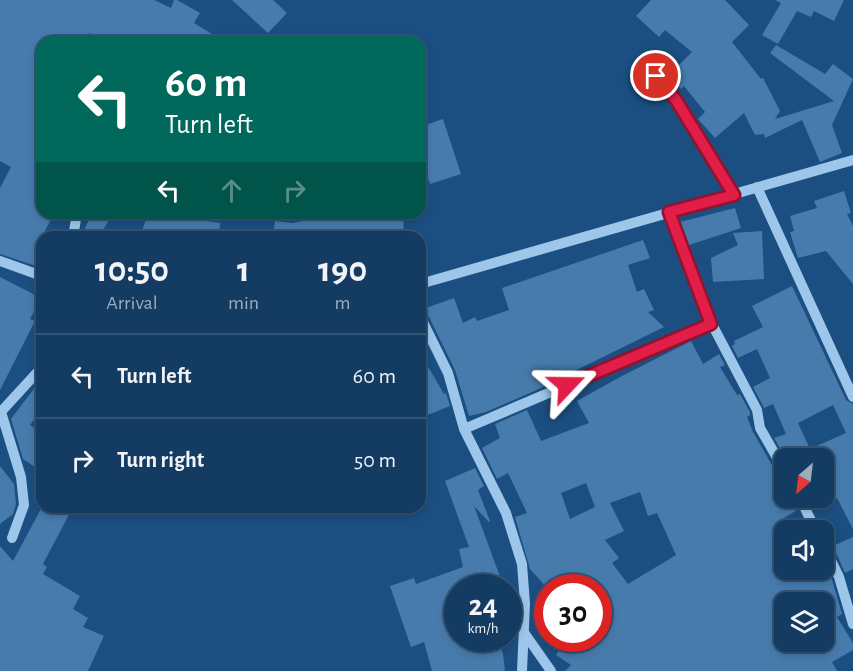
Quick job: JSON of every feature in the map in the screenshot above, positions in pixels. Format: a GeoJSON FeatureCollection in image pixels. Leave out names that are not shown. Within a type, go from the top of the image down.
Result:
{"type":"FeatureCollection","features":[{"type":"Feature","properties":{"kind":"street"},"geometry":{"type":"LineString","coordinates":[[656,76],[676,100],[734,195]]}},
{"type":"Feature","properties":{"kind":"street"},"geometry":{"type":"LineString","coordinates":[[426,282],[853,160]]}},
{"type":"Feature","properties":{"kind":"street"},"geometry":{"type":"LineString","coordinates":[[757,187],[853,397]]}},
{"type":"Feature","properties":{"kind":"street"},"geometry":{"type":"LineString","coordinates":[[669,212],[711,324],[757,410],[760,428],[774,452]]}},
{"type":"Feature","properties":{"kind":"street"},"geometry":{"type":"LineString","coordinates":[[0,261],[36,274]]}},
{"type":"Feature","properties":{"kind":"street"},"geometry":{"type":"LineString","coordinates":[[464,429],[711,324]]}},
{"type":"Feature","properties":{"kind":"street"},"geometry":{"type":"LineString","coordinates":[[426,328],[448,373],[464,429],[506,513],[522,564],[525,604],[522,671]]}},
{"type":"Feature","properties":{"kind":"street"},"geometry":{"type":"LineString","coordinates":[[12,538],[24,505],[21,477],[1,413],[36,374]]}},
{"type":"Feature","properties":{"kind":"street"},"geometry":{"type":"LineString","coordinates":[[834,567],[853,624]]}},
{"type":"Feature","properties":{"kind":"street"},"geometry":{"type":"LineString","coordinates":[[523,631],[551,671]]}},
{"type":"Feature","properties":{"kind":"building"},"geometry":{"type":"Polygon","coordinates":[[[0,0],[154,0],[171,8],[174,0],[177,0],[200,13],[194,23],[215,36],[96,36],[90,33],[88,36],[36,36],[36,219],[51,219],[45,231],[36,231],[36,266],[0,254],[0,188],[11,167],[0,161],[0,0]]]}},
{"type":"Feature","properties":{"kind":"building"},"geometry":{"type":"Polygon","coordinates":[[[232,0],[273,0],[287,13],[268,33],[232,0]]]}},
{"type":"Feature","properties":{"kind":"building"},"geometry":{"type":"Polygon","coordinates":[[[651,0],[725,0],[749,25],[732,42],[761,79],[763,78],[780,111],[775,119],[834,101],[770,53],[776,45],[825,74],[833,64],[853,79],[832,125],[842,153],[820,162],[802,120],[765,138],[764,134],[755,135],[744,113],[715,138],[698,119],[705,112],[684,86],[681,89],[668,76],[692,52],[665,30],[659,37],[636,16],[651,0]]]}},
{"type":"Feature","properties":{"kind":"building"},"geometry":{"type":"Polygon","coordinates":[[[775,0],[844,0],[834,21],[814,11],[811,17],[797,11],[778,44],[762,35],[781,3],[775,0]]]}},
{"type":"Feature","properties":{"kind":"building"},"geometry":{"type":"Polygon","coordinates":[[[443,119],[461,174],[430,184],[426,172],[426,125],[443,119]]]}},
{"type":"Feature","properties":{"kind":"building"},"geometry":{"type":"Polygon","coordinates":[[[844,191],[851,213],[847,214],[853,226],[853,284],[826,251],[798,258],[790,232],[794,231],[790,216],[817,208],[814,201],[844,191]]]}},
{"type":"Feature","properties":{"kind":"building"},"geometry":{"type":"Polygon","coordinates":[[[735,208],[741,228],[689,245],[680,222],[735,208]]]}},
{"type":"Feature","properties":{"kind":"building"},"geometry":{"type":"Polygon","coordinates":[[[89,219],[110,219],[102,231],[84,231],[89,219]]]}},
{"type":"Feature","properties":{"kind":"building"},"geometry":{"type":"Polygon","coordinates":[[[146,219],[193,219],[220,223],[219,231],[142,231],[146,219]]]}},
{"type":"Feature","properties":{"kind":"building"},"geometry":{"type":"Polygon","coordinates":[[[315,219],[339,219],[339,221],[403,219],[404,231],[274,231],[275,221],[292,223],[315,219]]]}},
{"type":"Feature","properties":{"kind":"building"},"geometry":{"type":"Polygon","coordinates":[[[762,231],[764,279],[713,282],[711,258],[738,245],[733,233],[762,231]]]}},
{"type":"Feature","properties":{"kind":"building"},"geometry":{"type":"Polygon","coordinates":[[[643,240],[650,258],[628,265],[637,292],[644,289],[654,310],[648,312],[664,327],[532,392],[486,412],[469,416],[455,370],[426,308],[454,298],[463,323],[475,317],[477,321],[509,310],[502,288],[643,240]]]}},
{"type":"Feature","properties":{"kind":"building"},"geometry":{"type":"Polygon","coordinates":[[[0,277],[36,295],[36,308],[30,319],[35,321],[0,390],[0,277]]]}},
{"type":"Feature","properties":{"kind":"building"},"geometry":{"type":"Polygon","coordinates":[[[792,286],[846,400],[853,404],[853,529],[837,498],[834,500],[834,448],[812,448],[846,433],[833,405],[798,423],[810,448],[780,448],[774,438],[786,434],[773,404],[764,408],[753,387],[770,378],[757,349],[738,358],[732,346],[735,344],[734,341],[763,327],[752,306],[792,286]]]}},
{"type":"Feature","properties":{"kind":"building"},"geometry":{"type":"Polygon","coordinates":[[[691,341],[703,364],[719,354],[725,365],[720,367],[750,412],[747,417],[753,432],[774,469],[774,508],[796,508],[797,510],[784,520],[774,520],[774,580],[832,580],[842,614],[837,617],[853,643],[853,650],[832,662],[837,671],[565,671],[571,665],[556,655],[558,652],[612,652],[612,574],[534,574],[530,569],[515,517],[527,513],[508,473],[497,479],[482,448],[500,438],[495,424],[527,410],[541,441],[589,423],[577,401],[691,341]],[[586,483],[561,493],[570,519],[595,507],[586,483]],[[640,492],[610,503],[624,531],[605,540],[619,558],[612,563],[628,584],[676,555],[657,513],[648,516],[640,492]]]}},
{"type":"Feature","properties":{"kind":"building"},"geometry":{"type":"Polygon","coordinates":[[[426,363],[444,394],[446,393],[450,406],[426,416],[426,363]]]}},
{"type":"Feature","properties":{"kind":"building"},"geometry":{"type":"Polygon","coordinates":[[[36,386],[36,417],[30,425],[36,429],[35,467],[23,459],[11,419],[36,386]]]}},
{"type":"Feature","properties":{"kind":"building"},"geometry":{"type":"Polygon","coordinates":[[[0,466],[14,484],[16,504],[13,514],[0,524],[0,466]]]}},
{"type":"Feature","properties":{"kind":"building"},"geometry":{"type":"Polygon","coordinates":[[[475,468],[484,486],[478,490],[489,522],[474,506],[499,574],[444,574],[444,652],[502,652],[505,671],[432,671],[424,642],[411,647],[390,586],[414,578],[416,584],[463,567],[459,549],[469,547],[445,481],[475,468]]]}},
{"type":"Feature","properties":{"kind":"building"},"geometry":{"type":"Polygon","coordinates":[[[39,513],[70,513],[43,564],[47,567],[43,574],[80,596],[73,609],[88,618],[83,627],[104,636],[88,671],[0,671],[0,546],[13,561],[39,513]]]}},
{"type":"Feature","properties":{"kind":"building"},"geometry":{"type":"Polygon","coordinates":[[[853,537],[853,569],[845,573],[834,546],[853,537]]]}},
{"type":"Feature","properties":{"kind":"route"},"geometry":{"type":"LineString","coordinates":[[567,385],[711,324],[669,212],[734,195],[676,100],[656,76]]}}]}
